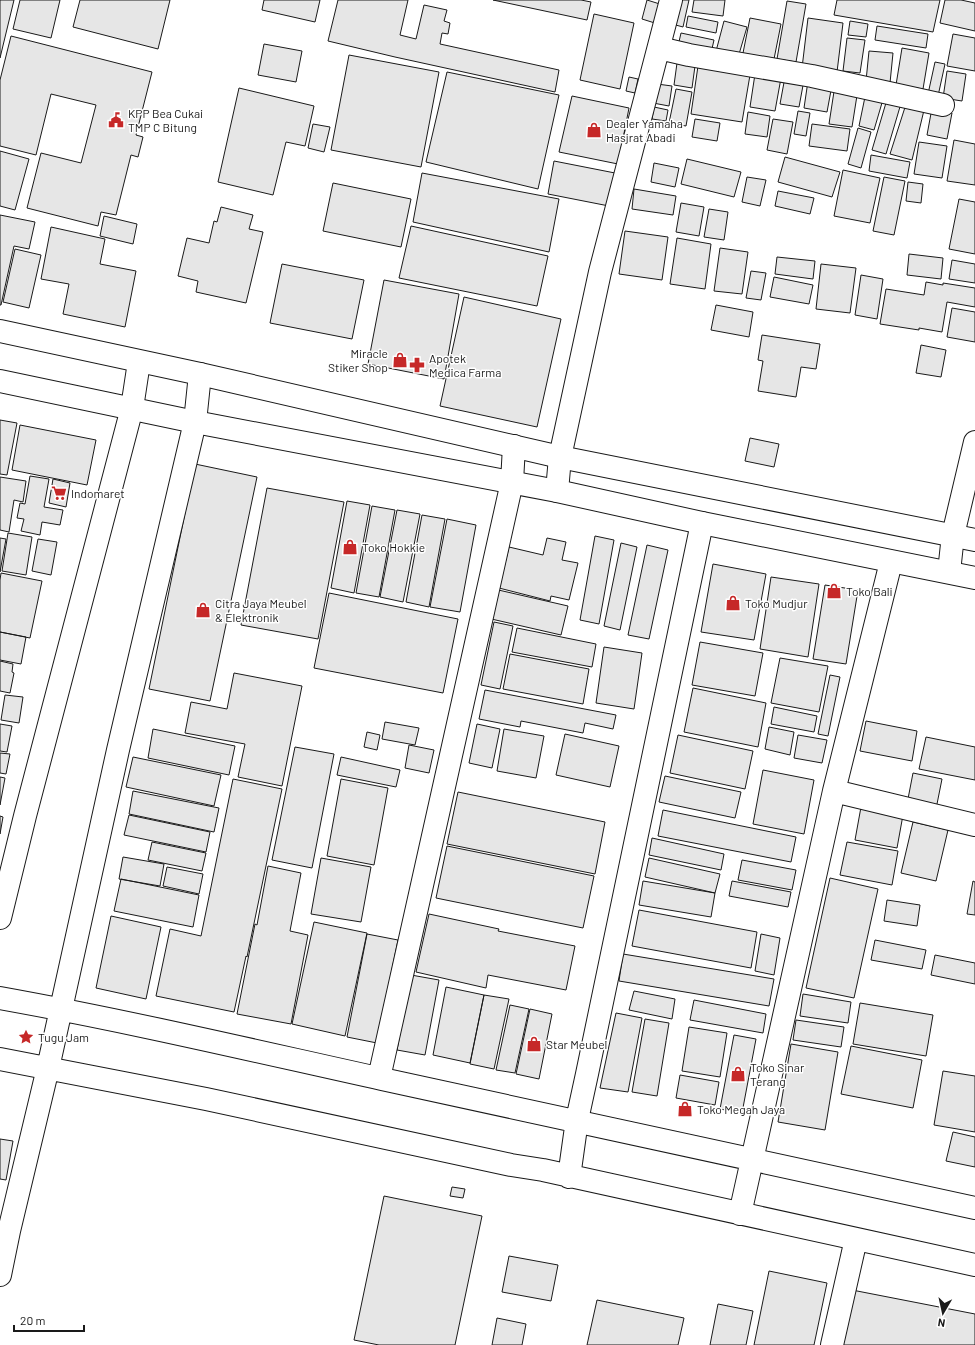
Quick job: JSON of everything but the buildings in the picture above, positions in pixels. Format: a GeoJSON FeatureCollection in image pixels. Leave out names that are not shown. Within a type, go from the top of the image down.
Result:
{"type":"FeatureCollection","features":[{"type":"Feature","properties":{"kind":"main road"},"geometry":{"type":"LineString","coordinates":[[557,491],[560,457],[600,272],[671,0]]}},
{"type":"Feature","properties":{"kind":"main road"},"geometry":{"type":"LineString","coordinates":[[659,48],[812,76],[943,105]]}},
{"type":"Feature","properties":{"kind":"main road"},"geometry":{"type":"LineString","coordinates":[[0,331],[200,374],[560,457],[975,540]]}},
{"type":"Feature","properties":{"kind":"main road"},"geometry":{"type":"LineString","coordinates":[[0,918],[25,816],[132,408],[139,362]]}},
{"type":"Feature","properties":{"kind":"main road"},"geometry":{"type":"LineString","coordinates":[[0,1275],[4,1230],[48,1068],[118,750],[195,422],[200,374]]}},
{"type":"Feature","properties":{"kind":"main road"},"geometry":{"type":"LineString","coordinates":[[0,381],[195,422],[557,491],[702,523],[975,578]]}},
{"type":"Feature","properties":{"kind":"main road"},"geometry":{"type":"LineString","coordinates":[[949,572],[953,535],[975,442]]}},
{"type":"Feature","properties":{"kind":"main road"},"geometry":{"type":"LineString","coordinates":[[379,1078],[512,482],[514,446]]}},
{"type":"Feature","properties":{"kind":"main road"},"geometry":{"type":"LineString","coordinates":[[569,1177],[577,1120],[702,523]]}},
{"type":"Feature","properties":{"kind":"main road"},"geometry":{"type":"LineString","coordinates":[[740,1214],[834,790],[891,562]]}},
{"type":"Feature","properties":{"kind":"main road"},"geometry":{"type":"LineString","coordinates":[[834,790],[975,825]]}},
{"type":"Feature","properties":{"kind":"main road"},"geometry":{"type":"LineString","coordinates":[[0,998],[61,1009],[248,1048],[975,1208]]}},
{"type":"Feature","properties":{"kind":"main road"},"geometry":{"type":"LineString","coordinates":[[0,1059],[206,1099],[975,1266]]}},
{"type":"Feature","properties":{"kind":"main road"},"geometry":{"type":"LineString","coordinates":[[832,1345],[856,1239]]}},
{"type":"Feature","properties":{"kind":"place","name":"KPP Bea Cukai TMP C Bitung"},"geometry":{"type":"Point","coordinates":[116,120]}},
{"type":"Feature","properties":{"kind":"place","name":"Dealer Yamaha Hasjrat Abadi"},"geometry":{"type":"Point","coordinates":[594,130]}},
{"type":"Feature","properties":{"kind":"place","name":"Miracle Stiker Shop"},"geometry":{"type":"Point","coordinates":[400,360]}},
{"type":"Feature","properties":{"kind":"place","name":"Apotek Medica Farma"},"geometry":{"type":"Point","coordinates":[417,365]}},
{"type":"Feature","properties":{"kind":"place","name":"Indomaret"},"geometry":{"type":"Point","coordinates":[59,493]}},
{"type":"Feature","properties":{"kind":"place","name":"Toko Hokkie"},"geometry":{"type":"Point","coordinates":[350,547]}},
{"type":"Feature","properties":{"kind":"place","name":"Toko Bali"},"geometry":{"type":"Point","coordinates":[834,591]}},
{"type":"Feature","properties":{"kind":"place","name":"Toko Mudjur"},"geometry":{"type":"Point","coordinates":[733,603]}},
{"type":"Feature","properties":{"kind":"place","name":"Citra Jaya Meubel & Elektronik"},"geometry":{"type":"Point","coordinates":[203,610]}},
{"type":"Feature","properties":{"kind":"place","name":"Tugu Jam"},"geometry":{"type":"Point","coordinates":[26,1037]}},
{"type":"Feature","properties":{"kind":"place","name":"Star Meubel"},"geometry":{"type":"Point","coordinates":[534,1044]}},
{"type":"Feature","properties":{"kind":"place","name":"Toko Sinar Terang"},"geometry":{"type":"Point","coordinates":[738,1074]}},
{"type":"Feature","properties":{"kind":"place","name":"Toko Megah Jaya"},"geometry":{"type":"Point","coordinates":[685,1109]}}]}
